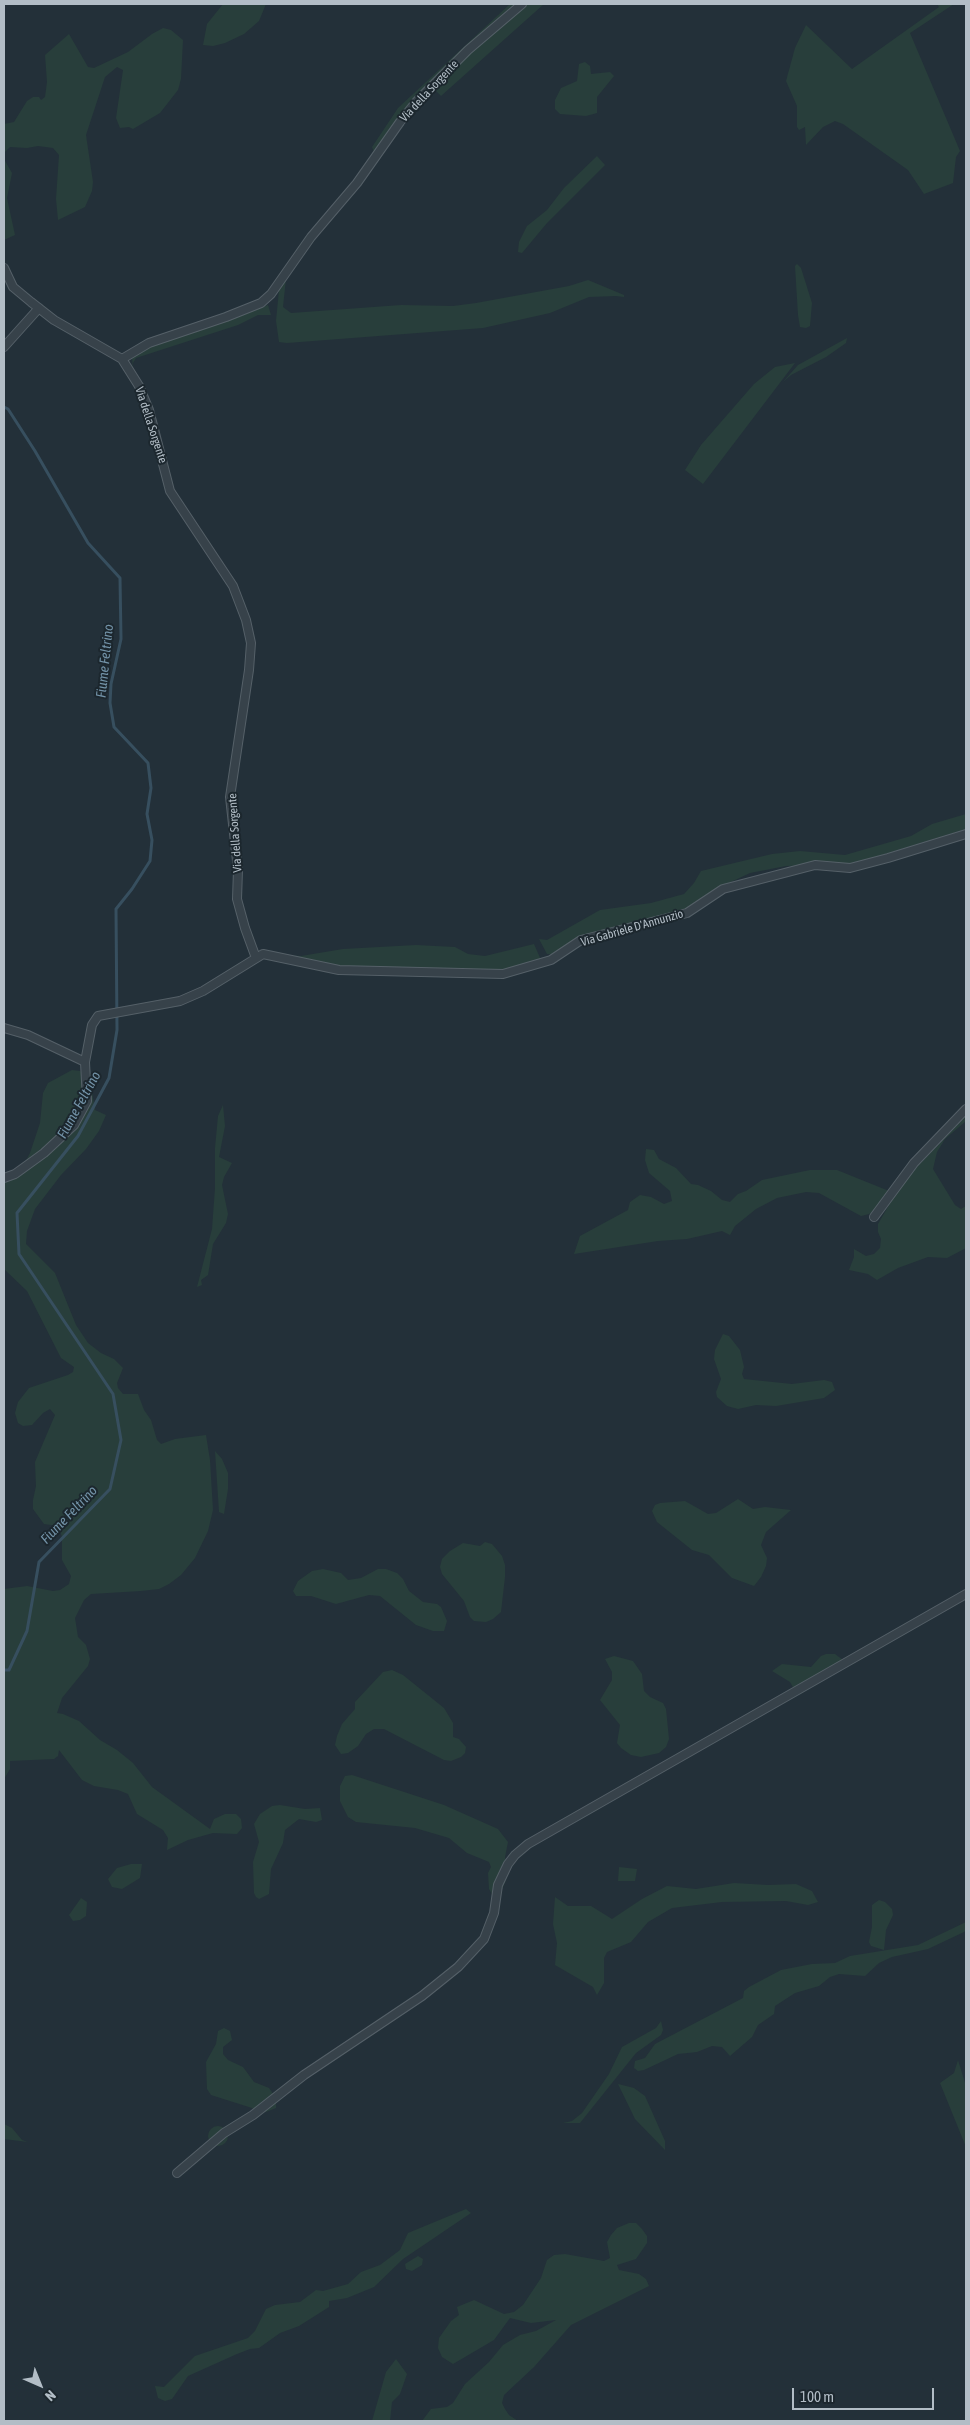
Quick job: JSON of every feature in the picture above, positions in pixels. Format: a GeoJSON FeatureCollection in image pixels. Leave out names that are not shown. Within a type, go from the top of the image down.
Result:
{"type":"FeatureCollection","features":[{"type":"Feature","properties":{"kind":"street","name":"Via della Sorgente"},"geometry":{"type":"LineString","coordinates":[[256,958],[237,899],[238,870],[230,797],[249,670],[251,643],[246,620],[233,586],[170,491],[149,410],[139,386],[122,359],[149,344],[261,303],[271,294],[312,237],[357,183],[416,102],[468,50],[522,4]]}},
{"type":"Feature","properties":{"kind":"street"},"geometry":{"type":"LineString","coordinates":[[4,268],[13,287],[54,320],[122,359]]}},
{"type":"Feature","properties":{"kind":"street"},"geometry":{"type":"LineString","coordinates":[[4,346],[39,308]]}},
{"type":"Feature","properties":{"kind":"street","name":"Via Gabriele D'Annunzio"},"geometry":{"type":"LineString","coordinates":[[256,958],[263,954],[339,970],[503,974],[551,960],[581,940],[687,913],[723,889],[815,866],[850,868],[966,834]]}},
{"type":"Feature","properties":{"kind":"street"},"geometry":{"type":"LineString","coordinates":[[4,1178],[16,1174],[44,1153],[74,1125],[87,1101],[85,1062],[92,1025],[98,1016],[126,1013],[180,1001],[203,991],[256,958]]}},
{"type":"Feature","properties":{"kind":"street"},"geometry":{"type":"LineString","coordinates":[[4,1028],[28,1035],[85,1062]]}},
{"type":"Feature","properties":{"kind":"street"},"geometry":{"type":"LineString","coordinates":[[874,1217],[914,1163],[966,1109]]}},
{"type":"Feature","properties":{"kind":"street"},"geometry":{"type":"LineString","coordinates":[[177,2173],[224,2133],[253,2115],[304,2075],[422,1996],[458,1967],[484,1939],[494,1913],[498,1885],[508,1864],[528,1844],[966,1594]]}},
{"type":"Feature","properties":{"kind":"green space"},"geometry":{"type":"Polygon","coordinates":[[[223,4],[266,4],[259,21],[244,34],[225,43],[213,46],[203,45],[207,24],[223,4]]]}},
{"type":"Feature","properties":{"kind":"green space"},"geometry":{"type":"Polygon","coordinates":[[[510,4],[519,4],[440,75],[376,157],[372,147],[398,108],[510,4]]]}},
{"type":"Feature","properties":{"kind":"green space"},"geometry":{"type":"Polygon","coordinates":[[[527,4],[544,4],[441,96],[435,90],[468,54],[527,4]]]}},
{"type":"Feature","properties":{"kind":"green space"},"geometry":{"type":"Polygon","coordinates":[[[937,4],[954,4],[910,33],[960,151],[956,157],[953,183],[924,194],[908,170],[843,124],[835,121],[823,127],[806,145],[805,127],[799,130],[797,127],[797,106],[786,81],[795,48],[806,25],[852,69],[939,7],[937,4]]]}},
{"type":"Feature","properties":{"kind":"green space"},"geometry":{"type":"Polygon","coordinates":[[[163,28],[171,30],[183,40],[181,79],[178,90],[160,113],[133,129],[129,127],[120,128],[116,118],[123,70],[117,67],[105,77],[86,135],[93,182],[92,191],[85,207],[58,220],[56,199],[59,155],[53,148],[38,146],[27,148],[10,147],[4,153],[4,124],[14,122],[27,101],[33,97],[39,97],[41,100],[45,97],[47,82],[45,55],[69,34],[88,67],[94,68],[128,52],[163,28]]]}},
{"type":"Feature","properties":{"kind":"green space"},"geometry":{"type":"Polygon","coordinates":[[[585,62],[590,66],[591,74],[610,72],[614,76],[597,97],[597,113],[586,116],[560,114],[555,109],[555,100],[561,88],[577,81],[579,64],[585,62]]]}},
{"type":"Feature","properties":{"kind":"green space"},"geometry":{"type":"Polygon","coordinates":[[[597,156],[605,165],[547,223],[522,253],[518,252],[519,242],[527,226],[547,210],[564,188],[597,156]]]}},
{"type":"Feature","properties":{"kind":"green space"},"geometry":{"type":"Polygon","coordinates":[[[4,159],[12,173],[7,198],[15,235],[4,240],[4,159]]]}},
{"type":"Feature","properties":{"kind":"green space"},"geometry":{"type":"Polygon","coordinates":[[[797,264],[801,268],[812,303],[810,326],[806,328],[800,327],[798,315],[795,266],[797,264]]]}},
{"type":"Feature","properties":{"kind":"green space"},"geometry":{"type":"Polygon","coordinates":[[[286,279],[283,307],[291,313],[401,305],[453,306],[569,286],[588,280],[624,295],[624,297],[589,297],[550,313],[483,328],[287,343],[279,342],[276,321],[279,290],[286,279]]]}},
{"type":"Feature","properties":{"kind":"green space"},"geometry":{"type":"Polygon","coordinates":[[[268,305],[271,315],[258,315],[238,325],[136,358],[133,363],[133,371],[132,356],[145,348],[268,305]]]}},
{"type":"Feature","properties":{"kind":"green space"},"geometry":{"type":"Polygon","coordinates":[[[847,338],[846,343],[826,357],[791,375],[783,382],[798,365],[847,338]]]}},
{"type":"Feature","properties":{"kind":"green space"},"geometry":{"type":"Polygon","coordinates":[[[795,363],[703,484],[685,470],[701,445],[754,384],[775,367],[795,363]]]}},
{"type":"Feature","properties":{"kind":"green space"},"geometry":{"type":"Polygon","coordinates":[[[966,814],[966,829],[853,864],[786,866],[750,873],[716,889],[693,906],[673,915],[609,930],[553,954],[547,954],[539,939],[547,940],[600,910],[651,903],[684,894],[694,883],[701,871],[772,854],[800,851],[845,855],[911,836],[932,824],[966,814]]]}},
{"type":"Feature","properties":{"kind":"green space"},"geometry":{"type":"Polygon","coordinates":[[[534,944],[541,960],[498,972],[345,969],[277,955],[301,956],[343,949],[416,945],[455,947],[468,954],[485,956],[534,944]]]}},
{"type":"Feature","properties":{"kind":"green space"},"geometry":{"type":"Polygon","coordinates":[[[72,1070],[85,1074],[92,1092],[95,1110],[106,1115],[99,1131],[86,1149],[61,1175],[35,1209],[27,1231],[26,1244],[55,1273],[76,1325],[88,1343],[101,1353],[114,1359],[123,1368],[117,1383],[118,1388],[123,1394],[138,1394],[144,1410],[151,1420],[157,1440],[161,1444],[175,1439],[206,1435],[210,1460],[213,1510],[208,1531],[195,1558],[181,1575],[169,1584],[159,1589],[91,1594],[84,1600],[75,1618],[78,1637],[86,1645],[90,1659],[88,1666],[62,1698],[57,1713],[79,1721],[100,1740],[117,1750],[133,1763],[152,1787],[210,1829],[214,1819],[225,1814],[236,1814],[241,1819],[242,1828],[237,1834],[213,1833],[188,1840],[167,1850],[168,1838],[163,1830],[137,1814],[128,1794],[118,1790],[94,1786],[82,1780],[59,1750],[58,1756],[54,1759],[10,1761],[10,1769],[4,1779],[4,1589],[27,1586],[53,1591],[60,1590],[69,1584],[71,1576],[62,1560],[62,1537],[58,1526],[44,1524],[33,1509],[36,1486],[35,1462],[55,1415],[50,1409],[43,1413],[32,1425],[23,1426],[18,1423],[15,1413],[18,1402],[29,1388],[68,1375],[73,1372],[74,1367],[61,1358],[27,1291],[4,1269],[4,1176],[22,1168],[30,1153],[40,1123],[43,1093],[48,1083],[72,1070]]]}},
{"type":"Feature","properties":{"kind":"green space"},"geometry":{"type":"Polygon","coordinates":[[[223,1105],[225,1126],[219,1157],[232,1163],[222,1185],[228,1214],[226,1223],[213,1244],[208,1275],[201,1280],[202,1285],[197,1287],[212,1229],[215,1148],[218,1116],[223,1105]]]}},
{"type":"Feature","properties":{"kind":"green space"},"geometry":{"type":"Polygon","coordinates":[[[966,1116],[966,1121],[945,1139],[937,1152],[933,1169],[955,1205],[961,1209],[966,1206],[966,1248],[947,1258],[928,1257],[898,1268],[877,1280],[868,1274],[849,1270],[854,1257],[854,1249],[866,1256],[874,1254],[880,1248],[881,1239],[878,1232],[878,1224],[896,1193],[915,1169],[966,1116]]]}},
{"type":"Feature","properties":{"kind":"green space"},"geometry":{"type":"Polygon","coordinates":[[[646,1149],[654,1150],[659,1159],[676,1168],[691,1184],[711,1191],[722,1200],[730,1202],[738,1194],[762,1180],[810,1170],[837,1170],[889,1191],[876,1210],[861,1216],[819,1193],[806,1192],[777,1198],[756,1209],[735,1226],[730,1235],[722,1231],[687,1239],[658,1241],[574,1254],[580,1236],[628,1210],[630,1202],[640,1195],[651,1197],[664,1204],[672,1201],[670,1191],[649,1173],[645,1160],[646,1149]]]}},
{"type":"Feature","properties":{"kind":"green space"},"geometry":{"type":"Polygon","coordinates":[[[723,1334],[729,1336],[740,1350],[744,1367],[742,1374],[744,1379],[792,1384],[824,1380],[832,1382],[835,1390],[824,1398],[776,1406],[756,1405],[738,1409],[727,1406],[717,1397],[716,1392],[721,1379],[714,1359],[715,1350],[723,1334]]]}},
{"type":"Feature","properties":{"kind":"green space"},"geometry":{"type":"Polygon","coordinates":[[[215,1451],[222,1459],[228,1473],[228,1489],[224,1514],[219,1512],[215,1451]]]}},
{"type":"Feature","properties":{"kind":"green space"},"geometry":{"type":"Polygon","coordinates":[[[738,1499],[753,1509],[765,1507],[791,1510],[766,1532],[761,1545],[767,1558],[766,1566],[754,1586],[732,1578],[709,1555],[692,1550],[657,1522],[652,1511],[655,1505],[660,1503],[685,1501],[708,1514],[716,1513],[738,1499]]]}},
{"type":"Feature","properties":{"kind":"green space"},"geometry":{"type":"Polygon","coordinates":[[[485,1542],[492,1544],[502,1556],[505,1565],[501,1612],[486,1622],[474,1621],[470,1617],[464,1601],[442,1574],[440,1567],[442,1559],[450,1551],[463,1543],[480,1546],[485,1542]]]}},
{"type":"Feature","properties":{"kind":"green space"},"geometry":{"type":"Polygon","coordinates":[[[323,1569],[341,1573],[348,1580],[361,1578],[378,1569],[386,1569],[397,1573],[403,1579],[409,1591],[423,1602],[437,1604],[441,1607],[447,1621],[444,1631],[433,1631],[416,1625],[380,1596],[369,1595],[336,1604],[311,1596],[296,1596],[293,1591],[298,1581],[312,1571],[323,1569]]]}},
{"type":"Feature","properties":{"kind":"green space"},"geometry":{"type":"Polygon","coordinates":[[[835,1654],[843,1660],[794,1689],[790,1682],[772,1671],[782,1664],[811,1667],[821,1656],[835,1654]]]}},
{"type":"Feature","properties":{"kind":"green space"},"geometry":{"type":"Polygon","coordinates":[[[614,1656],[633,1661],[642,1674],[644,1691],[650,1697],[663,1703],[666,1709],[669,1739],[666,1747],[659,1753],[641,1757],[631,1755],[617,1743],[620,1725],[600,1700],[612,1680],[612,1672],[605,1659],[614,1656]]]}},
{"type":"Feature","properties":{"kind":"green space"},"geometry":{"type":"Polygon","coordinates":[[[392,1670],[403,1675],[444,1708],[453,1723],[453,1737],[459,1739],[466,1747],[465,1753],[461,1757],[451,1761],[444,1760],[384,1729],[374,1729],[366,1734],[358,1746],[348,1753],[341,1754],[335,1745],[337,1736],[342,1724],[355,1709],[355,1702],[383,1672],[392,1670]]]}},
{"type":"Feature","properties":{"kind":"green space"},"geometry":{"type":"Polygon","coordinates":[[[352,1775],[444,1805],[498,1829],[508,1842],[505,1857],[507,1877],[500,1895],[494,1897],[489,1889],[488,1873],[491,1867],[489,1862],[467,1853],[449,1838],[415,1828],[356,1822],[348,1817],[340,1801],[340,1786],[345,1776],[352,1775]]]}},
{"type":"Feature","properties":{"kind":"green space"},"geometry":{"type":"Polygon","coordinates":[[[280,1805],[305,1809],[320,1808],[322,1820],[316,1822],[299,1819],[285,1830],[283,1843],[271,1869],[269,1894],[259,1899],[254,1893],[253,1862],[259,1842],[254,1824],[260,1814],[272,1806],[280,1805]]]}},
{"type":"Feature","properties":{"kind":"green space"},"geometry":{"type":"Polygon","coordinates":[[[131,1864],[142,1864],[140,1878],[122,1889],[112,1887],[108,1879],[117,1868],[131,1864]]]}},
{"type":"Feature","properties":{"kind":"green space"},"geometry":{"type":"Polygon","coordinates":[[[619,1867],[637,1869],[635,1881],[618,1881],[619,1867]]]}},
{"type":"Feature","properties":{"kind":"green space"},"geometry":{"type":"Polygon","coordinates":[[[734,1883],[796,1884],[812,1891],[818,1902],[808,1905],[786,1901],[722,1902],[672,1908],[648,1922],[631,1942],[607,1952],[604,1958],[604,1983],[597,1995],[593,1987],[555,1965],[557,1943],[553,1924],[555,1897],[568,1906],[591,1906],[612,1919],[642,1899],[667,1886],[696,1889],[734,1883]]]}},
{"type":"Feature","properties":{"kind":"green space"},"geometry":{"type":"Polygon","coordinates":[[[81,1898],[87,1902],[86,1916],[80,1920],[73,1921],[69,1915],[81,1898]]]}},
{"type":"Feature","properties":{"kind":"green space"},"geometry":{"type":"Polygon","coordinates":[[[879,1900],[885,1902],[892,1909],[893,1915],[886,1930],[884,1950],[871,1946],[869,1942],[872,1927],[872,1905],[879,1900]]]}},
{"type":"Feature","properties":{"kind":"green space"},"geometry":{"type":"Polygon","coordinates":[[[966,1922],[966,1930],[964,1932],[928,1949],[892,1957],[879,1963],[865,1976],[839,1974],[830,1977],[819,1986],[795,1993],[775,2006],[774,2014],[758,2025],[752,2037],[730,2056],[722,2047],[712,2046],[697,2052],[678,2054],[644,2070],[638,2071],[634,2068],[635,2061],[645,2058],[655,2044],[743,1998],[744,1991],[749,1987],[781,1970],[812,1964],[835,1963],[850,1956],[918,1945],[966,1922]]]}},
{"type":"Feature","properties":{"kind":"green space"},"geometry":{"type":"Polygon","coordinates":[[[661,2021],[663,2030],[661,2035],[636,2053],[580,2123],[563,2123],[572,2121],[582,2113],[609,2074],[622,2047],[656,2028],[661,2021]]]}},
{"type":"Feature","properties":{"kind":"green space"},"geometry":{"type":"Polygon","coordinates":[[[224,2028],[230,2031],[232,2040],[223,2047],[223,2054],[228,2060],[243,2067],[254,2082],[269,2088],[276,2098],[276,2108],[266,2112],[256,2112],[252,2108],[211,2095],[207,2089],[206,2062],[216,2044],[218,2031],[224,2028]]]}},
{"type":"Feature","properties":{"kind":"green space"},"geometry":{"type":"Polygon","coordinates":[[[958,2060],[966,2086],[966,2147],[940,2083],[954,2073],[958,2060]]]}},
{"type":"Feature","properties":{"kind":"green space"},"geometry":{"type":"Polygon","coordinates":[[[618,2084],[634,2088],[645,2096],[665,2141],[665,2150],[635,2119],[618,2084]]]}},
{"type":"Feature","properties":{"kind":"green space"},"geometry":{"type":"Polygon","coordinates":[[[4,2124],[12,2128],[22,2140],[28,2142],[4,2139],[4,2124]]]}},
{"type":"Feature","properties":{"kind":"green space"},"geometry":{"type":"Polygon","coordinates":[[[218,2126],[225,2129],[228,2136],[225,2143],[218,2146],[211,2143],[208,2136],[211,2129],[218,2126]]]}},
{"type":"Feature","properties":{"kind":"green space"},"geometry":{"type":"Polygon","coordinates":[[[466,2209],[471,2213],[403,2259],[374,2287],[347,2298],[329,2301],[329,2307],[299,2326],[280,2333],[259,2348],[237,2354],[188,2376],[172,2399],[165,2401],[158,2398],[155,2386],[164,2387],[195,2356],[248,2338],[255,2331],[266,2309],[275,2305],[300,2302],[316,2290],[323,2291],[348,2284],[361,2272],[380,2265],[400,2250],[408,2233],[466,2209]]]}},
{"type":"Feature","properties":{"kind":"green space"},"geometry":{"type":"Polygon","coordinates":[[[629,2223],[636,2223],[642,2229],[647,2236],[647,2243],[636,2259],[617,2265],[619,2270],[639,2274],[646,2279],[649,2286],[571,2325],[534,2367],[504,2395],[502,2403],[505,2409],[509,2415],[518,2421],[422,2421],[431,2409],[447,2407],[453,2403],[465,2384],[489,2362],[503,2345],[520,2335],[536,2331],[556,2320],[531,2323],[510,2318],[494,2340],[453,2364],[442,2357],[438,2348],[439,2338],[451,2321],[459,2315],[457,2307],[474,2300],[504,2314],[514,2312],[523,2305],[541,2278],[547,2260],[554,2255],[565,2254],[604,2261],[610,2258],[607,2242],[611,2235],[617,2228],[629,2223]]]}},
{"type":"Feature","properties":{"kind":"green space"},"geometry":{"type":"Polygon","coordinates":[[[418,2256],[423,2259],[422,2265],[412,2271],[406,2269],[405,2264],[418,2256]]]}},
{"type":"Feature","properties":{"kind":"green space"},"geometry":{"type":"Polygon","coordinates":[[[396,2359],[407,2374],[400,2394],[392,2402],[390,2421],[372,2421],[386,2372],[396,2359]]]}},
{"type":"Feature","properties":{"kind":"waterway","name":"Fiume Feltrino"},"geometry":{"type":"LineString","coordinates":[[4,407],[8,409],[35,451],[88,543],[120,578],[121,639],[111,684],[110,703],[114,727],[148,763],[151,788],[147,814],[152,840],[150,861],[116,909],[117,1030],[109,1078],[78,1136],[17,1213],[19,1254],[113,1394],[121,1440],[110,1489],[39,1562],[27,1631],[9,1670],[4,1670]]}}]}
